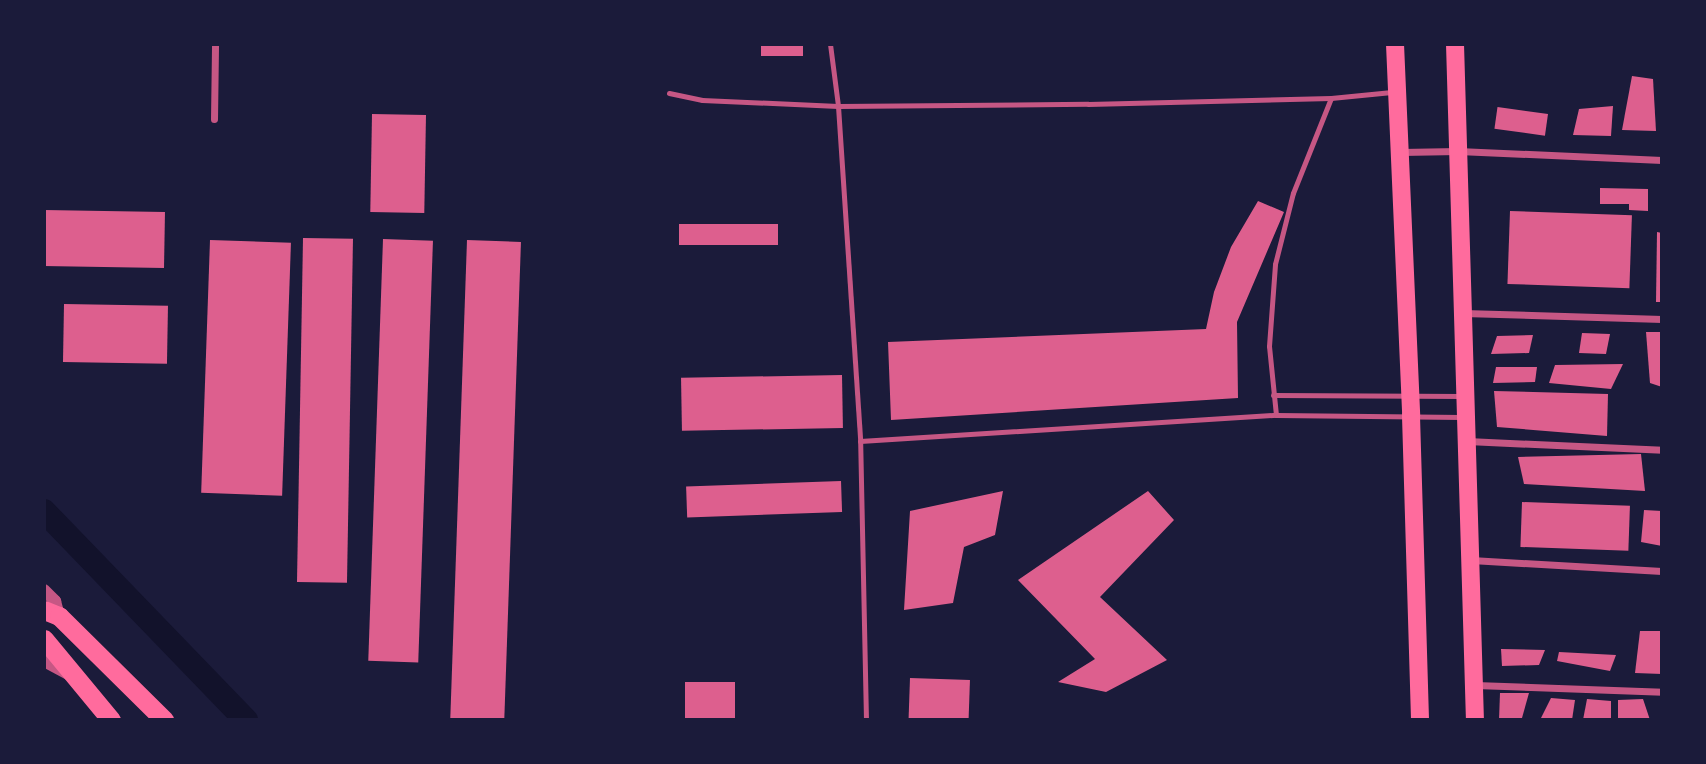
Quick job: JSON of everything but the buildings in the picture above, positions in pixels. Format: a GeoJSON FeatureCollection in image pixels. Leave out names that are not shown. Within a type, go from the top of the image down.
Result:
{"type":"FeatureCollection","features":[{"type":"Feature","properties":{"kind":"highway"},"geometry":{"type":"LineString","coordinates":[[51,613],[164,720]]}},
{"type":"Feature","properties":{"kind":"highway"},"geometry":{"type":"LineString","coordinates":[[44,639],[111,720]]}},
{"type":"Feature","properties":{"kind":"main road"},"geometry":{"type":"LineString","coordinates":[[1395,44],[1411,416],[1420,720]]}},
{"type":"Feature","properties":{"kind":"main road"},"geometry":{"type":"LineString","coordinates":[[1455,44],[1475,720]]}},
{"type":"Feature","properties":{"kind":"street"},"geometry":{"type":"LineString","coordinates":[[214,120],[215,44]]}},
{"type":"Feature","properties":{"kind":"street"},"geometry":{"type":"LineString","coordinates":[[1398,152],[1458,150],[1662,160]]}},
{"type":"Feature","properties":{"kind":"street"},"geometry":{"type":"LineString","coordinates":[[1462,313],[1662,319]]}},
{"type":"Feature","properties":{"kind":"street"},"geometry":{"type":"LineString","coordinates":[[1466,441],[1662,450]]}},
{"type":"Feature","properties":{"kind":"street"},"geometry":{"type":"LineString","coordinates":[[1470,560],[1662,571]]}},
{"type":"Feature","properties":{"kind":"street"},"geometry":{"type":"LineString","coordinates":[[44,590],[55,601],[51,613]]}},
{"type":"Feature","properties":{"kind":"street"},"geometry":{"type":"LineString","coordinates":[[44,661],[79,681]]}},
{"type":"Feature","properties":{"kind":"street"},"geometry":{"type":"LineString","coordinates":[[1474,685],[1662,692]]}},
{"type":"Feature","properties":{"kind":"lane"},"geometry":{"type":"LineString","coordinates":[[830,44],[838,106],[860,441],[866,720]]}},
{"type":"Feature","properties":{"kind":"lane"},"geometry":{"type":"LineString","coordinates":[[669,93],[702,100],[838,106],[1087,104],[1331,97],[1395,91]]}},
{"type":"Feature","properties":{"kind":"lane"},"geometry":{"type":"LineString","coordinates":[[1276,415],[1269,346],[1275,264],[1293,193],[1331,97]]}},
{"type":"Feature","properties":{"kind":"lane"},"geometry":{"type":"LineString","coordinates":[[1273,395],[1465,396]]}},
{"type":"Feature","properties":{"kind":"lane"},"geometry":{"type":"LineString","coordinates":[[860,441],[1276,415],[1465,417]]}},
{"type":"Feature","properties":{"kind":"waterway"},"geometry":{"type":"LineString","coordinates":[[44,511],[246,720]]}}]}
